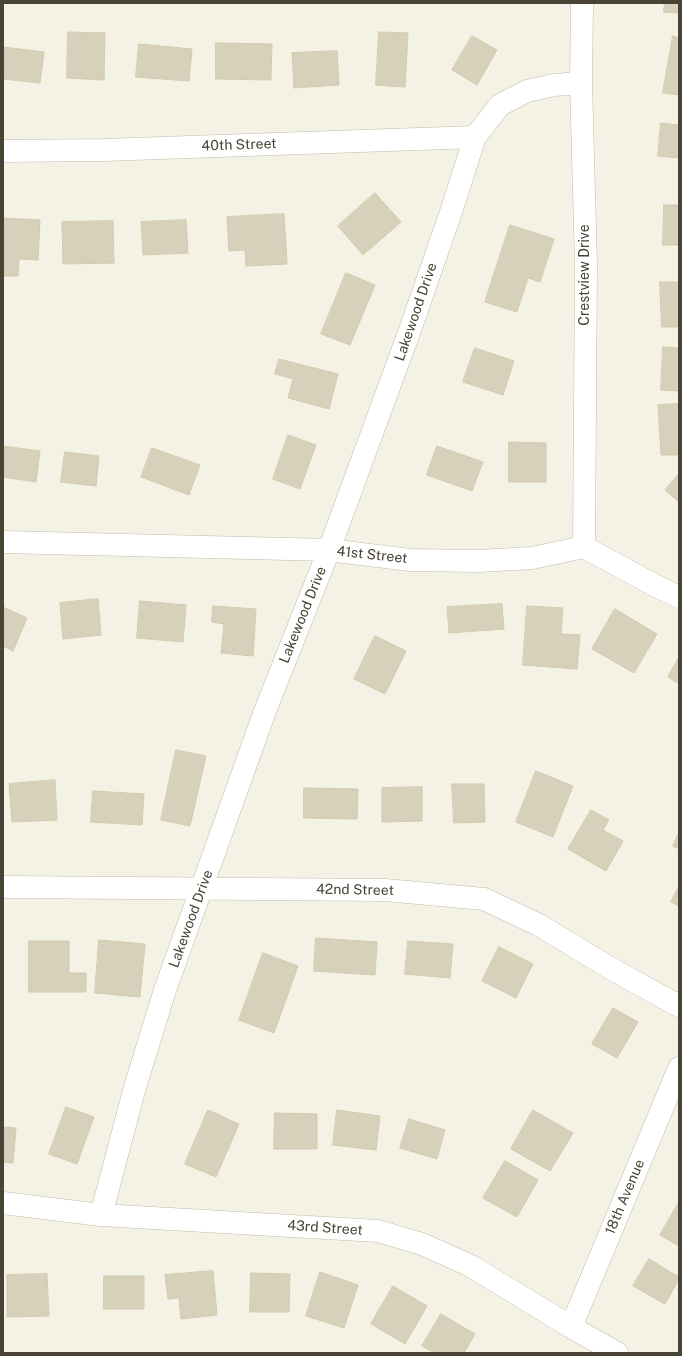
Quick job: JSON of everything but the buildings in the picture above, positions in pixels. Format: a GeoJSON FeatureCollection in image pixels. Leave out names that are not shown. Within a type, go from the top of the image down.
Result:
{"type":"FeatureCollection","features":[{"type":"Feature","properties":{"kind":"street","name":"Crestview Drive"},"geometry":{"type":"LineString","coordinates":[[582,3],[581,83],[586,265],[584,547]]}},
{"type":"Feature","properties":{"kind":"street","name":"Lakewood Drive"},"geometry":{"type":"LineString","coordinates":[[101,1215],[137,1079],[165,990],[265,711],[329,550],[410,330],[475,137],[500,105],[527,91],[554,85],[581,83]]}},
{"type":"Feature","properties":{"kind":"street","name":"40th Street"},"geometry":{"type":"LineString","coordinates":[[3,151],[104,150],[475,137]]}},
{"type":"Feature","properties":{"kind":"street","name":"41st Street"},"geometry":{"type":"LineString","coordinates":[[3,542],[329,550],[410,560],[480,561],[532,558],[584,547]]}},
{"type":"Feature","properties":{"kind":"street"},"geometry":{"type":"LineString","coordinates":[[584,547],[679,597]]}},
{"type":"Feature","properties":{"kind":"street","name":"42nd Street"},"geometry":{"type":"LineString","coordinates":[[3,887],[385,890],[484,898],[539,925],[610,968],[679,1006]]}},
{"type":"Feature","properties":{"kind":"street","name":"18th Avenue"},"geometry":{"type":"LineString","coordinates":[[571,1327],[679,1068]]}},
{"type":"Feature","properties":{"kind":"street","name":"43rd Street"},"geometry":{"type":"LineString","coordinates":[[3,1203],[101,1215],[378,1231],[422,1244],[471,1266],[571,1327],[618,1353]]}}]}
